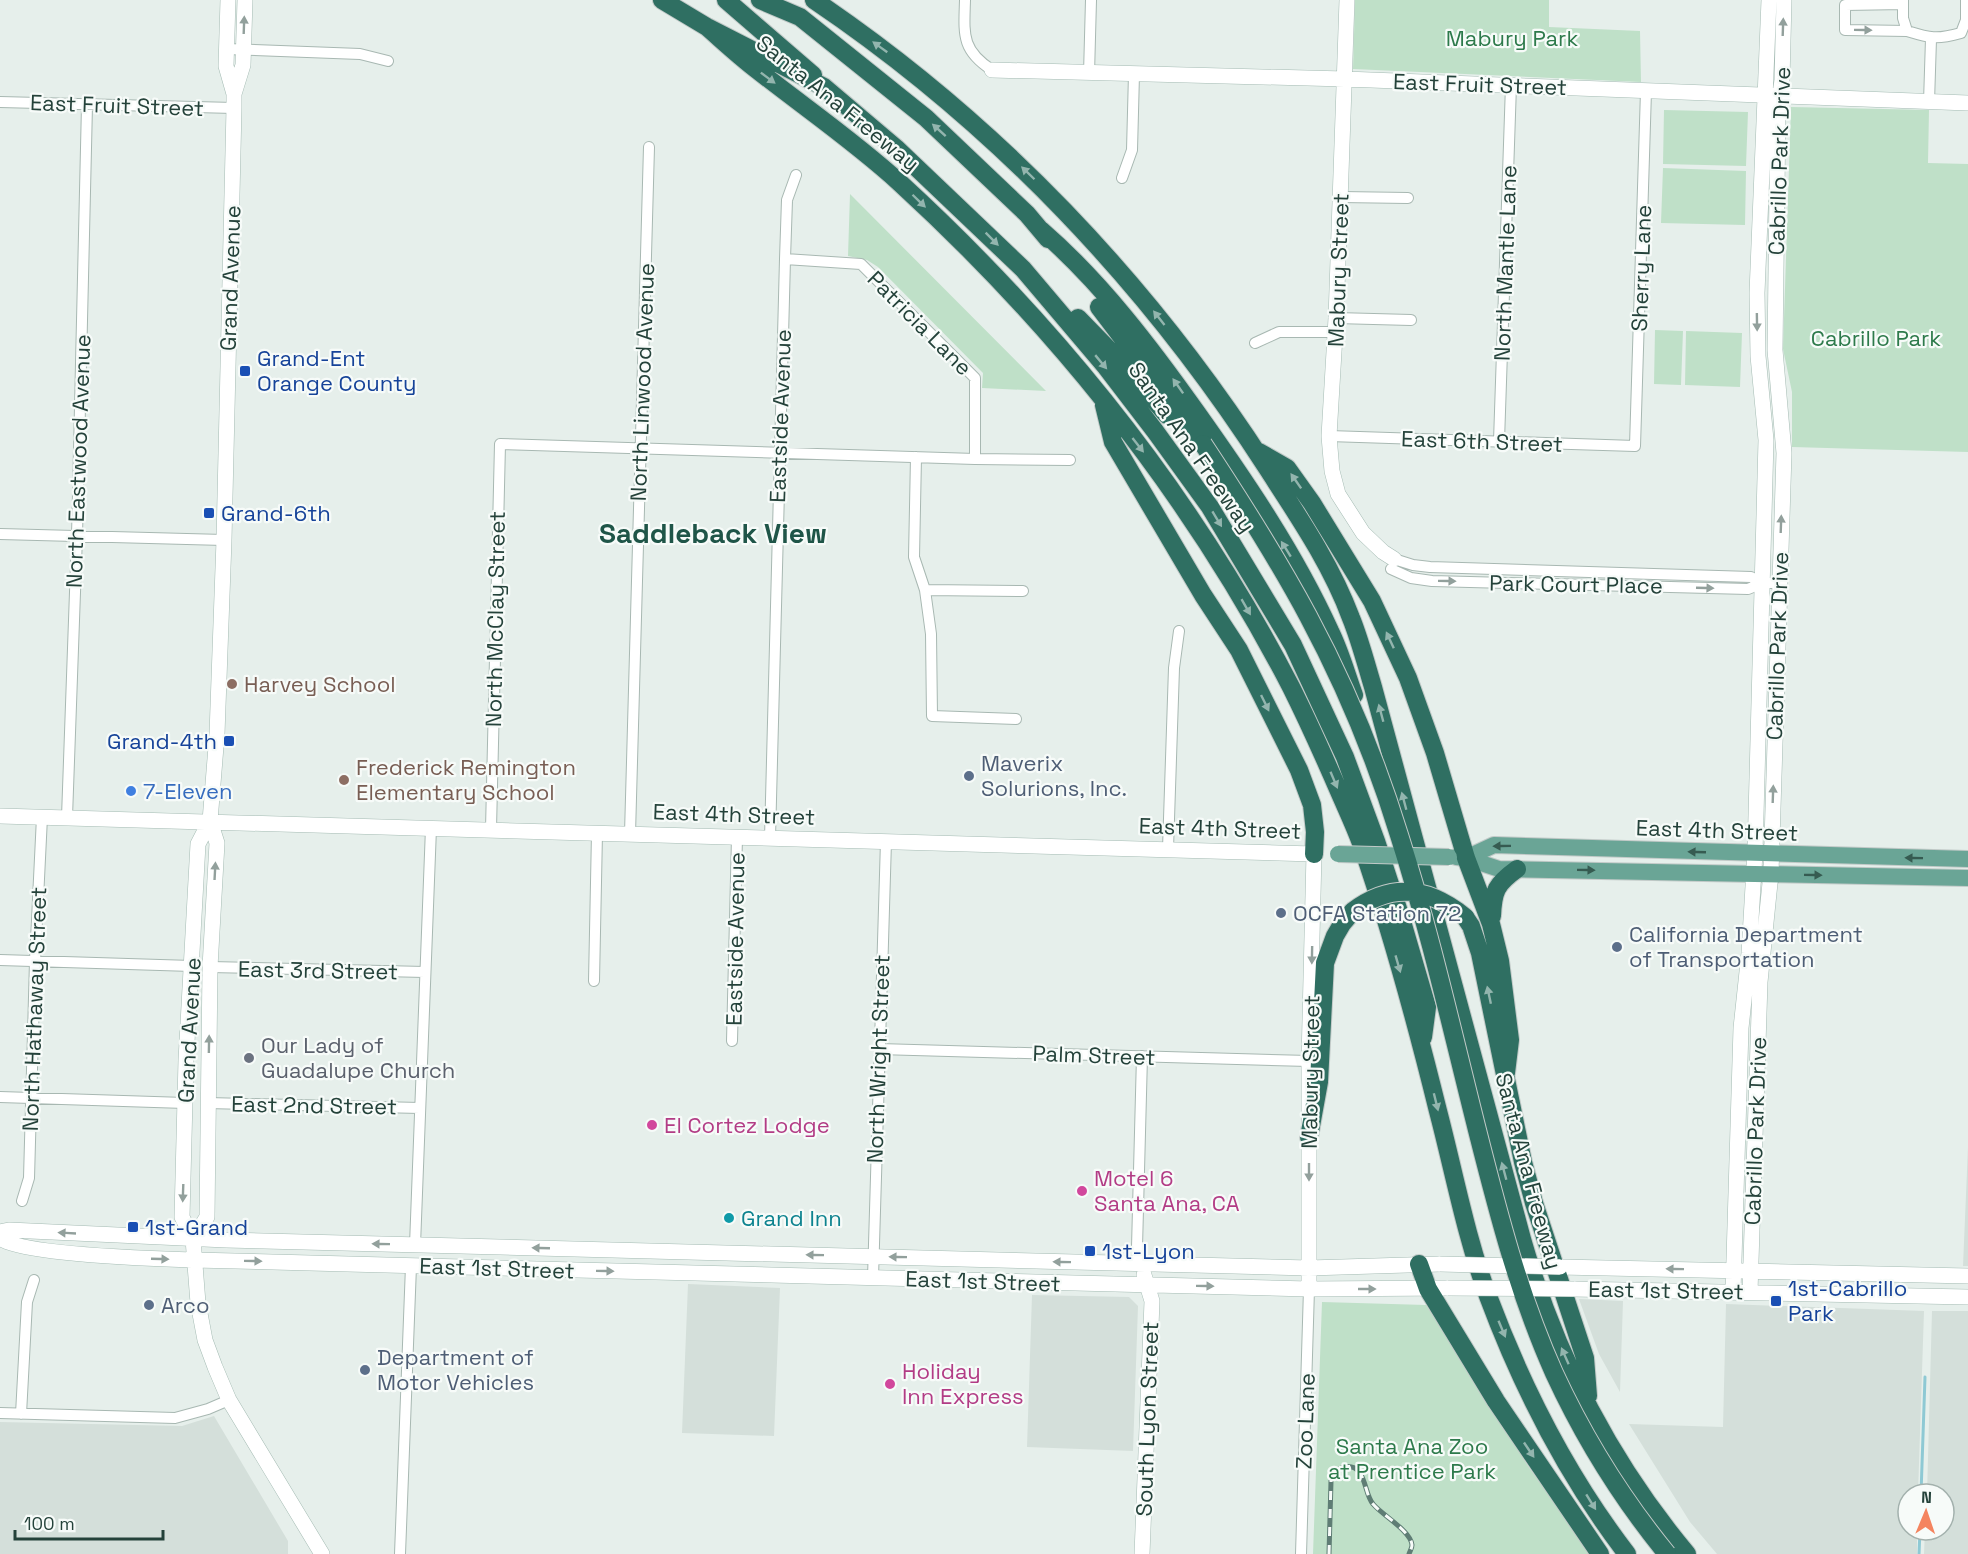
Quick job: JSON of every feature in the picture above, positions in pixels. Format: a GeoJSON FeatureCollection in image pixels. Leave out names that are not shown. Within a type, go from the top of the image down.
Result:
{"type":"FeatureCollection","features":[{"type":"Feature","properties":{"kind":"highway","name":"Santa Ana Freeway"},"geometry":{"type":"LineString","coordinates":[[662,0],[707,27],[824,87],[911,162],[1023,269],[1106,367],[1210,507],[1293,645],[1345,757],[1376,841],[1427,1007],[1422,1045]]}},
{"type":"Feature","properties":{"kind":"highway"},"geometry":{"type":"LineString","coordinates":[[726,0],[804,65],[824,87]]}},
{"type":"Feature","properties":{"kind":"highway"},"geometry":{"type":"LineString","coordinates":[[760,0],[800,17],[926,118],[1041,230],[1258,528],[1308,616],[1338,676],[1399,834],[1435,963],[1502,1228],[1526,1302],[1555,1374],[1599,1459],[1643,1525],[1667,1554]]}},
{"type":"Feature","properties":{"kind":"highway","name":"Santa Ana Freeway"},"geometry":{"type":"LineString","coordinates":[[774,0],[800,17]]}},
{"type":"Feature","properties":{"kind":"highway","name":"Santa Ana Freeway"},"geometry":{"type":"LineString","coordinates":[[814,0],[907,67],[983,131],[1036,180],[1098,246],[1153,309],[1189,355],[1256,450],[1315,542],[1351,616],[1374,687],[1534,1280],[1548,1318],[1589,1409],[1636,1488],[1687,1554]]}},
{"type":"Feature","properties":{"kind":"highway","name":"Santa Ana Freeway"},"geometry":{"type":"LineString","coordinates":[[707,27],[755,68],[846,136],[899,182],[1027,310],[1102,398],[1168,483],[1217,557],[1271,650],[1312,730],[1360,842],[1422,1045],[1471,1239],[1489,1298],[1520,1373],[1570,1468],[1627,1554]]}},
{"type":"Feature","properties":{"kind":"highway","name":"Santa Ana Freeway"},"geometry":{"type":"LineString","coordinates":[[1041,230],[1074,259],[1165,367],[1232,462],[1292,557],[1330,631],[1367,727],[1396,769]]}},
{"type":"Feature","properties":{"kind":"highway"},"geometry":{"type":"LineString","coordinates":[[1023,269],[1065,304],[1199,447],[1303,620],[1362,756],[1390,838],[1493,1228],[1516,1305],[1548,1377],[1592,1464],[1636,1530],[1655,1554]]}},
{"type":"Feature","properties":{"kind":"highway"},"geometry":{"type":"LineString","coordinates":[[1102,398],[1113,442],[1197,585],[1239,650],[1299,770],[1312,805],[1315,832],[1314,854]]}},
{"type":"Feature","properties":{"kind":"highway"},"geometry":{"type":"LineString","coordinates":[[1256,450],[1287,468],[1330,532],[1372,601],[1408,678],[1435,753],[1458,857],[1491,924],[1500,961],[1510,1040],[1506,1072]]}},
{"type":"Feature","properties":{"kind":"highway"},"geometry":{"type":"LineString","coordinates":[[1491,924],[1492,898],[1496,888],[1517,869]]}},
{"type":"Feature","properties":{"kind":"highway"},"geometry":{"type":"LineString","coordinates":[[1310,1137],[1319,1082],[1325,963],[1338,930],[1353,911],[1366,902],[1383,895],[1401,891],[1438,898],[1464,917],[1471,926],[1480,952],[1523,1162],[1534,1203],[1585,1358],[1589,1409]]}},
{"type":"Feature","properties":{"kind":"highway"},"geometry":{"type":"LineString","coordinates":[[1419,1264],[1428,1289],[1496,1401],[1600,1554]]}},
{"type":"Feature","properties":{"kind":"highway"},"geometry":{"type":"LineString","coordinates":[[1607,1526],[1630,1539],[1641,1554]]}},
{"type":"Feature","properties":{"kind":"main road","name":"Grand Avenue"},"geometry":{"type":"LineString","coordinates":[[228,0],[226,66],[234,101]]}},
{"type":"Feature","properties":{"kind":"main road","name":"Grand Avenue"},"geometry":{"type":"LineString","coordinates":[[193,1239],[207,1217],[210,967],[217,843],[210,821],[217,734],[224,540],[234,101],[243,65],[245,0]]}},
{"type":"Feature","properties":{"kind":"main road","name":"Mabury Street"},"geometry":{"type":"LineString","coordinates":[[1347,0],[1336,325],[1329,436],[1332,471],[1338,494],[1363,533],[1393,564]]}},
{"type":"Feature","properties":{"kind":"main road","name":"Cabrillo Park Drive"},"geometry":{"type":"LineString","coordinates":[[1763,854],[1779,583],[1784,453],[1775,350],[1769,0]]}},
{"type":"Feature","properties":{"kind":"main road","name":"Cabrillo Park Drive"},"geometry":{"type":"LineString","coordinates":[[1750,1292],[1763,873],[1763,583],[1766,440],[1758,356],[1757,293],[1772,96],[1784,0]]}},
{"type":"Feature","properties":{"kind":"main road","name":"East Fruit Street"},"geometry":{"type":"LineString","coordinates":[[992,70],[1345,79],[1968,103]]}},
{"type":"Feature","properties":{"kind":"main road"},"geometry":{"type":"LineString","coordinates":[[1757,293],[1775,294]]}},
{"type":"Feature","properties":{"kind":"main road","name":"East 4th Street"},"geometry":{"type":"LineString","coordinates":[[0,816],[1458,857],[1499,869],[1968,878]]}},
{"type":"Feature","properties":{"kind":"main road","name":"Grand Avenue"},"geometry":{"type":"LineString","coordinates":[[210,821],[198,844],[185,1102],[182,1217],[193,1239],[198,1303],[205,1340],[229,1400],[322,1554]]}},
{"type":"Feature","properties":{"kind":"main road","name":"East 4th Street"},"geometry":{"type":"LineString","coordinates":[[1458,857],[1494,845],[1968,859]]}},
{"type":"Feature","properties":{"kind":"main road","name":"Mabury Street"},"geometry":{"type":"LineString","coordinates":[[1309,1289],[1309,1060],[1314,854]]}},
{"type":"Feature","properties":{"kind":"main road","name":"Cabrillo Park Drive"},"geometry":{"type":"LineString","coordinates":[[1733,1292],[1741,1028],[1749,953],[1763,873]]}},
{"type":"Feature","properties":{"kind":"main road","name":"East 1st Street"},"geometry":{"type":"LineString","coordinates":[[0,1232],[9,1230],[193,1239],[1309,1268],[1440,1264],[1963,1276]]}},
{"type":"Feature","properties":{"kind":"main road","name":"East 1st Street"},"geometry":{"type":"LineString","coordinates":[[0,1238],[6,1243],[56,1251],[194,1260],[1309,1289],[1574,1288],[1968,1296]]}},
{"type":"Feature","properties":{"kind":"main road"},"geometry":{"type":"LineString","coordinates":[[411,1266],[417,1258],[428,1253],[503,1247]]}},
{"type":"Feature","properties":{"kind":"main road","name":"South Lyon Street"},"geometry":{"type":"LineString","coordinates":[[1141,1264],[1152,1301],[1142,1554]]}},
{"type":"Feature","properties":{"kind":"main road"},"geometry":{"type":"LineString","coordinates":[[1932,1296],[1934,1287],[1952,1285],[1963,1276]]}},
{"type":"Feature","properties":{"kind":"street"},"geometry":{"type":"LineString","coordinates":[[964,0],[964,20],[969,49],[978,60],[992,70]]}},
{"type":"Feature","properties":{"kind":"street"},"geometry":{"type":"LineString","coordinates":[[1089,74],[1091,0]]}},
{"type":"Feature","properties":{"kind":"street"},"geometry":{"type":"LineString","coordinates":[[1907,31],[1903,18],[1903,2],[1845,5],[1845,30],[1907,31],[1931,39],[1961,33],[1966,20],[1966,0]]}},
{"type":"Feature","properties":{"kind":"street"},"geometry":{"type":"LineString","coordinates":[[1929,102],[1931,39]]}},
{"type":"Feature","properties":{"kind":"street"},"geometry":{"type":"LineString","coordinates":[[226,49],[360,54],[388,61]]}},
{"type":"Feature","properties":{"kind":"street"},"geometry":{"type":"LineString","coordinates":[[1122,178],[1132,150],[1134,75]]}},
{"type":"Feature","properties":{"kind":"street","name":"North Mantle Lane"},"geometry":{"type":"LineString","coordinates":[[1500,441],[1511,85]]}},
{"type":"Feature","properties":{"kind":"street","name":"Sherry Lane"},"geometry":{"type":"LineString","coordinates":[[1635,446],[1646,91]]}},
{"type":"Feature","properties":{"kind":"street","name":"East Fruit Street"},"geometry":{"type":"LineString","coordinates":[[0,102],[87,105],[234,101]]}},
{"type":"Feature","properties":{"kind":"street","name":"North Eastwood Avenue"},"geometry":{"type":"LineString","coordinates":[[67,817],[77,536],[87,105]]}},
{"type":"Feature","properties":{"kind":"street","name":"North Linwood Avenue"},"geometry":{"type":"LineString","coordinates":[[630,834],[649,147]]}},
{"type":"Feature","properties":{"kind":"street","name":"Eastside Avenue"},"geometry":{"type":"LineString","coordinates":[[770,838],[787,200],[796,175]]}},
{"type":"Feature","properties":{"kind":"street"},"geometry":{"type":"LineString","coordinates":[[1341,197],[1408,198]]}},
{"type":"Feature","properties":{"kind":"street","name":"Patricia Lane"},"geometry":{"type":"LineString","coordinates":[[785,259],[861,264],[975,378],[975,459]]}},
{"type":"Feature","properties":{"kind":"street"},"geometry":{"type":"LineString","coordinates":[[1256,343],[1279,332],[1336,325],[1411,320]]}},
{"type":"Feature","properties":{"kind":"street","name":"East 6th Street"},"geometry":{"type":"LineString","coordinates":[[1329,436],[1635,446]]}},
{"type":"Feature","properties":{"kind":"street","name":"North McClay Street"},"geometry":{"type":"LineString","coordinates":[[490,829],[500,444],[640,449]]}},
{"type":"Feature","properties":{"kind":"street"},"geometry":{"type":"LineString","coordinates":[[640,449],[1070,460]]}},
{"type":"Feature","properties":{"kind":"street"},"geometry":{"type":"LineString","coordinates":[[916,457],[914,557],[925,590],[931,634],[932,717],[1016,719]]}},
{"type":"Feature","properties":{"kind":"street"},"geometry":{"type":"LineString","coordinates":[[0,534],[224,540]]}},
{"type":"Feature","properties":{"kind":"street","name":"Park Court Place"},"geometry":{"type":"LineString","coordinates":[[1393,564],[1411,578],[1432,580],[1748,589],[1763,583],[1779,583]]}},
{"type":"Feature","properties":{"kind":"street"},"geometry":{"type":"LineString","coordinates":[[925,590],[1023,591]]}},
{"type":"Feature","properties":{"kind":"street"},"geometry":{"type":"LineString","coordinates":[[1168,849],[1174,668],[1179,631]]}},
{"type":"Feature","properties":{"kind":"street","name":"North Hathaway Street"},"geometry":{"type":"LineString","coordinates":[[22,1201],[29,1178],[35,961],[42,817]]}},
{"type":"Feature","properties":{"kind":"street"},"geometry":{"type":"LineString","coordinates":[[415,1245],[431,828]]}},
{"type":"Feature","properties":{"kind":"street"},"geometry":{"type":"LineString","coordinates":[[594,981],[597,833]]}},
{"type":"Feature","properties":{"kind":"street","name":"Eastside Avenue"},"geometry":{"type":"LineString","coordinates":[[732,1041],[737,837]]}},
{"type":"Feature","properties":{"kind":"street","name":"North Wright Street"},"geometry":{"type":"LineString","coordinates":[[873,1278],[886,841]]}},
{"type":"Feature","properties":{"kind":"street"},"geometry":{"type":"LineString","coordinates":[[0,960],[192,966]]}},
{"type":"Feature","properties":{"kind":"street","name":"East 3rd Street"},"geometry":{"type":"LineString","coordinates":[[210,967],[425,972]]}},
{"type":"Feature","properties":{"kind":"street","name":"Palm Street"},"geometry":{"type":"LineString","coordinates":[[879,1049],[1309,1060]]}},
{"type":"Feature","properties":{"kind":"street"},"geometry":{"type":"LineString","coordinates":[[1141,1264],[1137,1247],[1142,1056]]}},
{"type":"Feature","properties":{"kind":"street"},"geometry":{"type":"LineString","coordinates":[[0,1097],[185,1102]]}},
{"type":"Feature","properties":{"kind":"street","name":"East 2nd Street"},"geometry":{"type":"LineString","coordinates":[[208,1103],[420,1108]]}},
{"type":"Feature","properties":{"kind":"street"},"geometry":{"type":"LineString","coordinates":[[400,1554],[411,1266]]}},
{"type":"Feature","properties":{"kind":"street"},"geometry":{"type":"LineString","coordinates":[[21,1414],[27,1302],[33,1280]]}},
{"type":"Feature","properties":{"kind":"street","name":"Zoo Lane"},"geometry":{"type":"LineString","coordinates":[[1301,1554],[1309,1289]]}},
{"type":"Feature","properties":{"kind":"street"},"geometry":{"type":"LineString","coordinates":[[0,1413],[175,1418],[208,1409],[229,1400]]}},
{"type":"Feature","properties":{"kind":"shaded area"},"geometry":{"type":"Polygon","coordinates":[[[1968,1147],[1968,1266],[1963,1266],[1968,1147]]]}},
{"type":"Feature","properties":{"kind":"shaded area"},"geometry":{"type":"Polygon","coordinates":[[[688,1284],[780,1288],[774,1436],[682,1433],[688,1284]]]}},
{"type":"Feature","properties":{"kind":"shaded area"},"geometry":{"type":"Polygon","coordinates":[[[1032,1295],[1129,1297],[1138,1306],[1133,1451],[1027,1447],[1032,1295]]]}},
{"type":"Feature","properties":{"kind":"shaded area"},"geometry":{"type":"Polygon","coordinates":[[[1579,1299],[1623,1301],[1620,1392],[1599,1354],[1579,1299]]]}},
{"type":"Feature","properties":{"kind":"shaded area"},"geometry":{"type":"Polygon","coordinates":[[[1726,1304],[1924,1311],[1918,1482],[1896,1482],[1896,1542],[1917,1542],[1917,1554],[1717,1554],[1690,1522],[1629,1424],[1723,1427],[1726,1304]]]}},
{"type":"Feature","properties":{"kind":"shaded area"},"geometry":{"type":"Polygon","coordinates":[[[1932,1311],[1968,1311],[1968,1554],[1924,1554],[1924,1542],[1956,1542],[1956,1482],[1927,1482],[1932,1311]]]}},
{"type":"Feature","properties":{"kind":"shaded area"},"geometry":{"type":"Polygon","coordinates":[[[214,1416],[288,1541],[288,1554],[0,1554],[0,1422],[182,1426],[214,1416]]]}},
{"type":"Feature","properties":{"kind":"green space","name":"Mabury Park"},"geometry":{"type":"Polygon","coordinates":[[[1355,0],[1549,0],[1549,27],[1640,31],[1641,82],[1353,69],[1355,0]]]}},
{"type":"Feature","properties":{"kind":"green space","name":"Cabrillo Park"},"geometry":{"type":"Polygon","coordinates":[[[1791,107],[1929,110],[1928,163],[1968,164],[1968,452],[1792,447],[1792,392],[1783,349],[1791,107]]]}},
{"type":"Feature","properties":{"kind":"green space"},"geometry":{"type":"Polygon","coordinates":[[[1664,110],[1748,112],[1746,166],[1663,164],[1664,110]]]}},
{"type":"Feature","properties":{"kind":"green space"},"geometry":{"type":"Polygon","coordinates":[[[1663,168],[1746,171],[1745,225],[1661,223],[1663,168]]]}},
{"type":"Feature","properties":{"kind":"green space"},"geometry":{"type":"Polygon","coordinates":[[[850,194],[1046,391],[982,388],[983,373],[878,267],[867,260],[848,256],[850,194]]]}},
{"type":"Feature","properties":{"kind":"green space"},"geometry":{"type":"Polygon","coordinates":[[[1655,330],[1683,331],[1681,385],[1654,384],[1655,330]]]}},
{"type":"Feature","properties":{"kind":"green space"},"geometry":{"type":"Polygon","coordinates":[[[1686,331],[1742,333],[1740,387],[1685,385],[1686,331]]]}},
{"type":"Feature","properties":{"kind":"green space","name":"Santa Ana Zoo at Prentice Park"},"geometry":{"type":"Polygon","coordinates":[[[1322,1302],[1426,1305],[1451,1341],[1528,1466],[1591,1554],[1313,1554],[1322,1302]]]}},
{"type":"Feature","properties":{"kind":"waterway"},"geometry":{"type":"LineString","coordinates":[[1921,1482],[1925,1377]]}},
{"type":"Feature","properties":{"kind":"waterway"},"geometry":{"type":"LineString","coordinates":[[1919,1554],[1920,1542]]}},
{"type":"Feature","properties":{"kind":"railway"},"geometry":{"type":"LineString","coordinates":[[1329,1554],[1331,1481],[1334,1474],[1343,1467],[1356,1469],[1373,1504],[1407,1534],[1412,1546],[1409,1554]]}},
{"type":"Feature","properties":{"kind":"place","name":"Grand-Ent Orange County"},"geometry":{"type":"Point","coordinates":[245,371]}},
{"type":"Feature","properties":{"kind":"place","name":"Grand-6th"},"geometry":{"type":"Point","coordinates":[209,513]}},
{"type":"Feature","properties":{"kind":"place","name":"Harvey School"},"geometry":{"type":"Point","coordinates":[232,684]}},
{"type":"Feature","properties":{"kind":"place","name":"Grand-4th"},"geometry":{"type":"Point","coordinates":[229,741]}},
{"type":"Feature","properties":{"kind":"place","name":"Maverix Solurions, Inc."},"geometry":{"type":"Point","coordinates":[969,776]}},
{"type":"Feature","properties":{"kind":"place","name":"Frederick Remington Elementary School"},"geometry":{"type":"Point","coordinates":[344,780]}},
{"type":"Feature","properties":{"kind":"place","name":"7-Eleven"},"geometry":{"type":"Point","coordinates":[131,791]}},
{"type":"Feature","properties":{"kind":"place","name":"OCFA Station 72"},"geometry":{"type":"Point","coordinates":[1281,913]}},
{"type":"Feature","properties":{"kind":"place","name":"California Department of Transportation"},"geometry":{"type":"Point","coordinates":[1617,947]}},
{"type":"Feature","properties":{"kind":"place","name":"Our Lady of Guadalupe Church"},"geometry":{"type":"Point","coordinates":[249,1058]}},
{"type":"Feature","properties":{"kind":"place","name":"El Cortez Lodge"},"geometry":{"type":"Point","coordinates":[652,1125]}},
{"type":"Feature","properties":{"kind":"place","name":"Motel 6 Santa Ana, CA"},"geometry":{"type":"Point","coordinates":[1082,1191]}},
{"type":"Feature","properties":{"kind":"place","name":"Grand Inn"},"geometry":{"type":"Point","coordinates":[729,1218]}},
{"type":"Feature","properties":{"kind":"place","name":"1st-Grand"},"geometry":{"type":"Point","coordinates":[133,1227]}},
{"type":"Feature","properties":{"kind":"place","name":"1st-Lyon"},"geometry":{"type":"Point","coordinates":[1090,1251]}},
{"type":"Feature","properties":{"kind":"place","name":"1st-Cabrillo Park"},"geometry":{"type":"Point","coordinates":[1776,1301]}},
{"type":"Feature","properties":{"kind":"place","name":"Arco"},"geometry":{"type":"Point","coordinates":[149,1305]}},
{"type":"Feature","properties":{"kind":"place","name":"Department of Motor Vehicles"},"geometry":{"type":"Point","coordinates":[365,1370]}},
{"type":"Feature","properties":{"kind":"place","name":"Holiday Inn Express"},"geometry":{"type":"Point","coordinates":[890,1384]}},
{"type":"Feature","properties":{"kind":"district","name":"Saddleback View"},"geometry":{"type":"Point","coordinates":[713,533]}}]}
